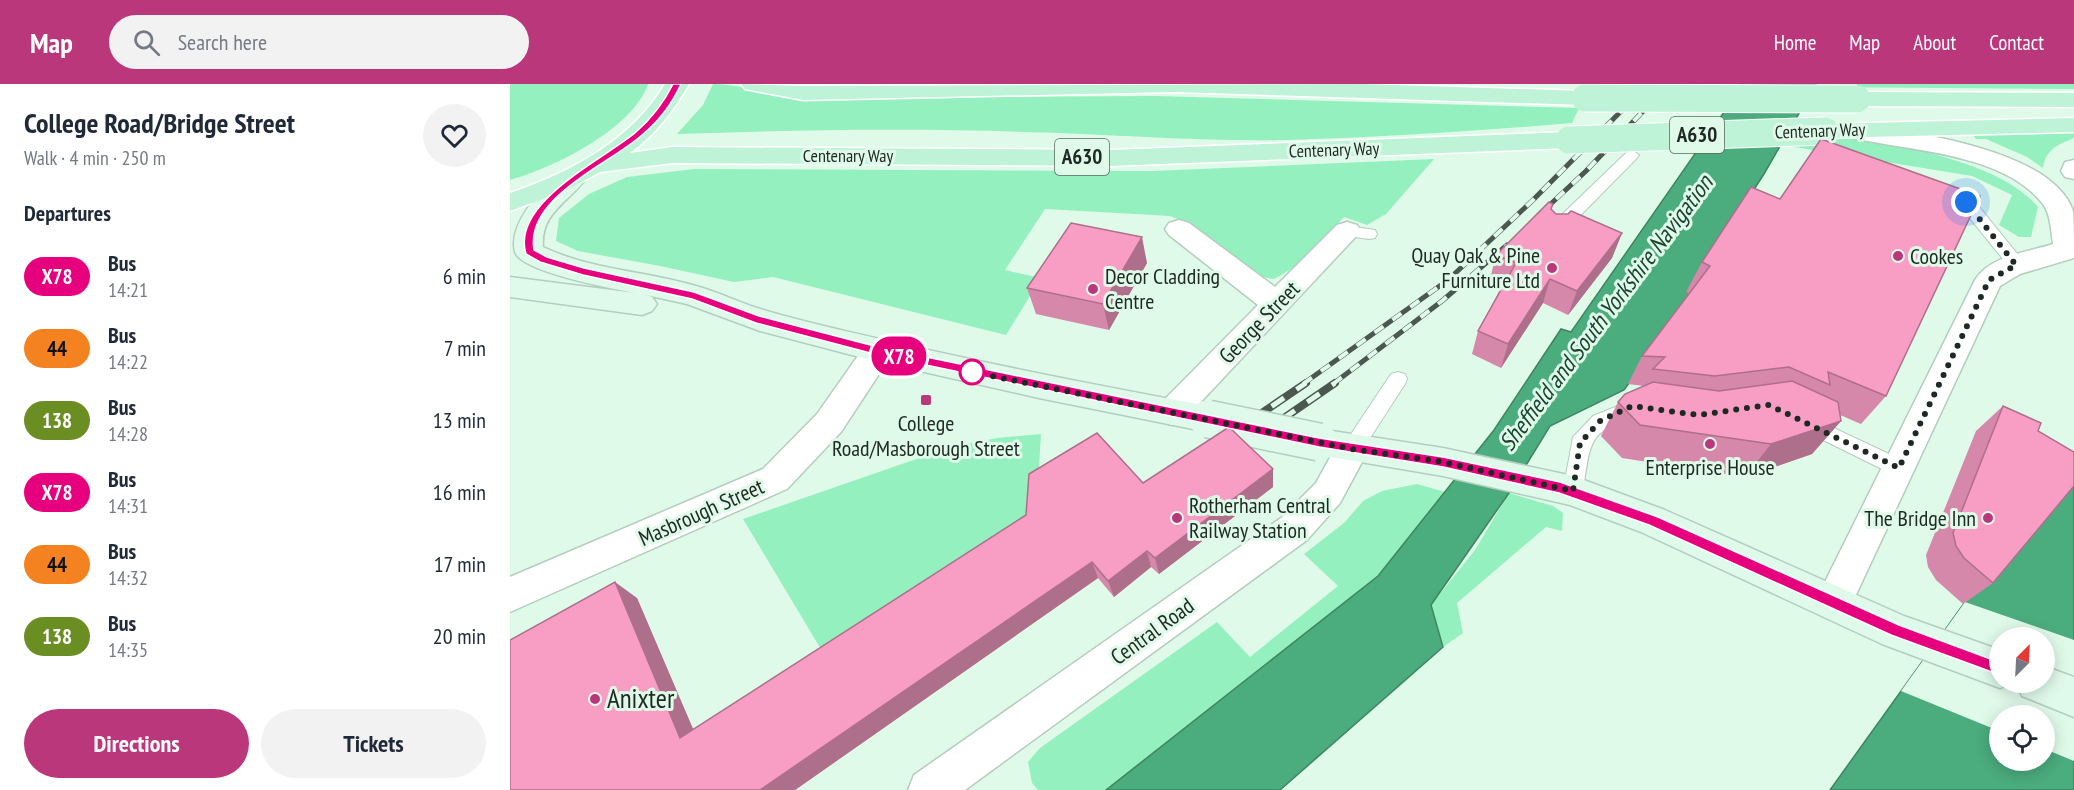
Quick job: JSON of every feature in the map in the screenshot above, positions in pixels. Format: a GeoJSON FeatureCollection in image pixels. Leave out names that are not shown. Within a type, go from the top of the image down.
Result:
{"type":"FeatureCollection","features":[{"type":"Feature","properties":{"kind":"main road","name":"A630"},"geometry":{"type":"LineString","coordinates":[[510,202],[585,170],[639,134],[668,103],[677,84]]}},
{"type":"Feature","properties":{"kind":"main road","name":"Centenary Way"},"geometry":{"type":"LineString","coordinates":[[753,84],[803,93],[1174,85],[1585,98],[2074,100]]}},
{"type":"Feature","properties":{"kind":"main road","name":"Centenary Way"},"geometry":{"type":"LineString","coordinates":[[585,170],[672,155],[1110,158],[1833,130],[2074,125]]}},
{"type":"Feature","properties":{"kind":"street"},"geometry":{"type":"LineString","coordinates":[[1833,130],[1904,137],[1961,149],[2018,172],[2052,197],[2063,221],[2071,248],[2016,265],[1989,280],[1834,602]]}},
{"type":"Feature","properties":{"kind":"street"},"geometry":{"type":"LineString","coordinates":[[585,170],[536,214],[527,238],[529,252],[543,260],[583,272],[694,296],[756,319],[878,351],[1336,446],[1443,462],[1560,488],[1653,521],[1896,631],[1989,665]]}},
{"type":"Feature","properties":{"kind":"street"},"geometry":{"type":"LineString","coordinates":[[1179,230],[1276,304]]}},
{"type":"Feature","properties":{"kind":"street","name":"George Street"},"geometry":{"type":"LineString","coordinates":[[1172,412],[1276,304],[1358,233]]}},
{"type":"Feature","properties":{"kind":"street"},"geometry":{"type":"LineString","coordinates":[[510,287],[756,319]]}},
{"type":"Feature","properties":{"kind":"street","name":"Masbrough Street"},"geometry":{"type":"LineString","coordinates":[[511,592],[775,479],[830,423],[878,351]]}},
{"type":"Feature","properties":{"kind":"street","name":"Central Road"},"geometry":{"type":"LineString","coordinates":[[929,790],[1294,529],[1328,493],[1336,446]]}},
{"type":"Feature","properties":{"kind":"street"},"geometry":{"type":"LineString","coordinates":[[2055,690],[2074,697]]}},
{"type":"Feature","properties":{"kind":"lane"},"geometry":{"type":"LineString","coordinates":[[1554,232],[1632,155]]}},
{"type":"Feature","properties":{"kind":"lane"},"geometry":{"type":"LineString","coordinates":[[1933,194],[1966,202],[2016,265]]}},
{"type":"Feature","properties":{"kind":"lane"},"geometry":{"type":"LineString","coordinates":[[1336,446],[1398,379]]}},
{"type":"Feature","properties":{"kind":"lane"},"geometry":{"type":"LineString","coordinates":[[1560,488],[1580,443],[1600,421],[1632,406],[1654,409]]}},
{"type":"Feature","properties":{"kind":"lane"},"geometry":{"type":"LineString","coordinates":[[1789,414],[1899,468]]}},
{"type":"Feature","properties":{"kind":"shaded area"},"geometry":{"type":"Polygon","coordinates":[[[510,84],[648,84],[640,101],[609,131],[569,156],[510,180],[510,84]]]}},
{"type":"Feature","properties":{"kind":"shaded area"},"geometry":{"type":"Polygon","coordinates":[[[713,84],[744,87],[794,98],[1155,96],[1579,108],[1572,123],[1290,140],[1223,140],[936,130],[677,134],[703,105],[713,84]]]}},
{"type":"Feature","properties":{"kind":"shaded area"},"geometry":{"type":"Polygon","coordinates":[[[1816,84],[2074,84],[2074,89],[1814,87],[1816,84]]]}},
{"type":"Feature","properties":{"kind":"shaded area"},"geometry":{"type":"Polygon","coordinates":[[[2074,130],[2074,138],[2053,148],[2043,168],[2027,157],[1986,139],[1976,139],[1971,132],[2074,130]]]}},
{"type":"Feature","properties":{"kind":"shaded area"},"geometry":{"type":"Polygon","coordinates":[[[1833,134],[1914,149],[1972,166],[1998,177],[2020,191],[2038,207],[2031,237],[2019,237],[1999,225],[2012,195],[1972,176],[1782,145],[1833,134]]]}},
{"type":"Feature","properties":{"kind":"shaded area"},"geometry":{"type":"Polygon","coordinates":[[[1434,159],[1386,214],[1367,225],[1344,217],[1300,264],[1274,279],[1251,275],[1192,224],[1170,216],[1045,209],[1005,270],[1041,278],[1006,335],[773,277],[734,282],[578,251],[556,241],[559,218],[589,194],[627,177],[694,169],[1153,171],[1434,159]]]}},
{"type":"Feature","properties":{"kind":"shaded area"},"geometry":{"type":"Polygon","coordinates":[[[1041,434],[1035,533],[831,666],[743,519],[951,447],[997,438],[1041,434]]]}},
{"type":"Feature","properties":{"kind":"shaded area"},"geometry":{"type":"Polygon","coordinates":[[[1417,484],[1445,492],[1378,576],[1106,790],[1038,790],[1032,783],[1028,762],[1040,748],[1217,622],[1250,657],[1338,586],[1304,554],[1344,523],[1363,501],[1382,491],[1417,484]]]}},
{"type":"Feature","properties":{"kind":"shaded area"},"geometry":{"type":"Polygon","coordinates":[[[1509,493],[1553,506],[1563,513],[1562,531],[1546,527],[1457,603],[1463,633],[1443,647],[1431,605],[1475,550],[1509,493]]]}},
{"type":"Feature","properties":{"kind":"water","name":"Sheffield and South Yorkshire Navigation"},"geometry":{"type":"Polygon","coordinates":[[[1738,84],[1816,84],[1764,174],[1687,292],[1694,296],[1624,390],[1550,426],[1509,493],[1431,605],[1443,647],[1280,790],[1106,790],[1378,576],[1494,430],[1561,329],[1571,332],[1738,92],[1738,84]]]}},
{"type":"Feature","properties":{"kind":"water"},"geometry":{"type":"Polygon","coordinates":[[[2074,473],[2074,790],[1830,790],[1965,602],[2074,473]]]}},
{"type":"Feature","properties":{"kind":"pier"},"geometry":{"type":"Polygon","coordinates":[[[1965,602],[2037,627],[1989,627],[1989,693],[2055,693],[2055,633],[2074,640],[2074,761],[2055,753],[2055,705],[1989,705],[1989,727],[1901,691],[1965,602]]]}},
{"type":"Feature","properties":{"kind":"building"},"geometry":{"type":"Polygon","coordinates":[[[1821,139],[1980,196],[1886,396],[1828,372],[1830,385],[1789,367],[1715,376],[1653,369],[1665,357],[1642,356],[1710,266],[1702,262],[1751,187],[1780,199],[1821,139]]]}},
{"type":"Feature","properties":{"kind":"building"},"geometry":{"type":"Polygon","coordinates":[[[1549,202],[1553,204],[1551,209],[1556,214],[1568,214],[1571,211],[1622,233],[1577,291],[1550,279],[1508,344],[1478,331],[1516,263],[1496,255],[1549,202]]]}},
{"type":"Feature","properties":{"kind":"building"},"geometry":{"type":"Polygon","coordinates":[[[1071,223],[1142,237],[1103,304],[1027,288],[1071,223]]]}},
{"type":"Feature","properties":{"kind":"building"},"geometry":{"type":"Polygon","coordinates":[[[1792,381],[1838,402],[1841,421],[1771,444],[1640,425],[1618,402],[1625,394],[1653,382],[1719,391],[1792,381]]]}},
{"type":"Feature","properties":{"kind":"building"},"geometry":{"type":"Polygon","coordinates":[[[2003,406],[2041,423],[2038,431],[2074,452],[2074,486],[1993,583],[1964,558],[1956,546],[1953,533],[2003,406]]]}},
{"type":"Feature","properties":{"kind":"building"},"geometry":{"type":"Polygon","coordinates":[[[1229,427],[1273,469],[1155,558],[1147,551],[1108,581],[1092,562],[760,790],[510,790],[510,640],[615,582],[680,738],[1026,515],[1029,474],[1097,433],[1143,483],[1229,427]]]}},
{"type":"Feature","properties":{"kind":"railway"},"geometry":{"type":"LineString","coordinates":[[1303,384],[1448,280],[1533,200],[1648,84]]}},
{"type":"Feature","properties":{"kind":"railway"},"geometry":{"type":"LineString","coordinates":[[1540,214],[1586,171],[1669,84]]}},
{"type":"Feature","properties":{"kind":"railway"},"geometry":{"type":"LineString","coordinates":[[1333,384],[1442,301],[1507,245]]}},
{"type":"Feature","properties":{"kind":"railway"},"geometry":{"type":"LineString","coordinates":[[1222,440],[1306,383]]}},
{"type":"Feature","properties":{"kind":"railway"},"geometry":{"type":"LineString","coordinates":[[1233,453],[1335,383]]}},
{"type":"Feature","properties":{"kind":"bus line","name":"X78"},"geometry":{"type":"LineString","coordinates":[[677,84],[668,103],[639,134],[575,176],[536,214],[527,238],[529,252],[543,260],[583,272],[694,296],[756,319],[878,351],[1352,449],[1443,462],[1573,491],[1653,521],[1896,631],[1989,665]]}},
{"type":"Feature","properties":{"kind":"place","name":"Cookes"},"geometry":{"type":"Point","coordinates":[1898,256]}},
{"type":"Feature","properties":{"kind":"place","name":"Quay Oak & Pine Furniture Ltd"},"geometry":{"type":"Point","coordinates":[1552,268]}},
{"type":"Feature","properties":{"kind":"place","name":"Decor Cladding Centre"},"geometry":{"type":"Point","coordinates":[1093,289]}},
{"type":"Feature","properties":{"kind":"place","name":"College Road/Masborough Street"},"geometry":{"type":"Point","coordinates":[926,400]}},
{"type":"Feature","properties":{"kind":"place","name":"Enterprise House"},"geometry":{"type":"Point","coordinates":[1710,444]}},
{"type":"Feature","properties":{"kind":"place","name":"Rotherham Central Railway Station"},"geometry":{"type":"Point","coordinates":[1177,518]}},
{"type":"Feature","properties":{"kind":"place","name":"The Bridge Inn"},"geometry":{"type":"Point","coordinates":[1988,518]}},
{"type":"Feature","properties":{"kind":"place","name":"Anixter"},"geometry":{"type":"Point","coordinates":[595,699]}},
{"type":"Feature","properties":{"kind":"route"},"geometry":{"type":"LineString","coordinates":[[972,372],[1352,449],[1443,462],[1573,491],[1580,443],[1600,421],[1632,406],[1698,415],[1769,405],[1899,468],[1989,280],[2016,265],[1966,202]]}}]}
